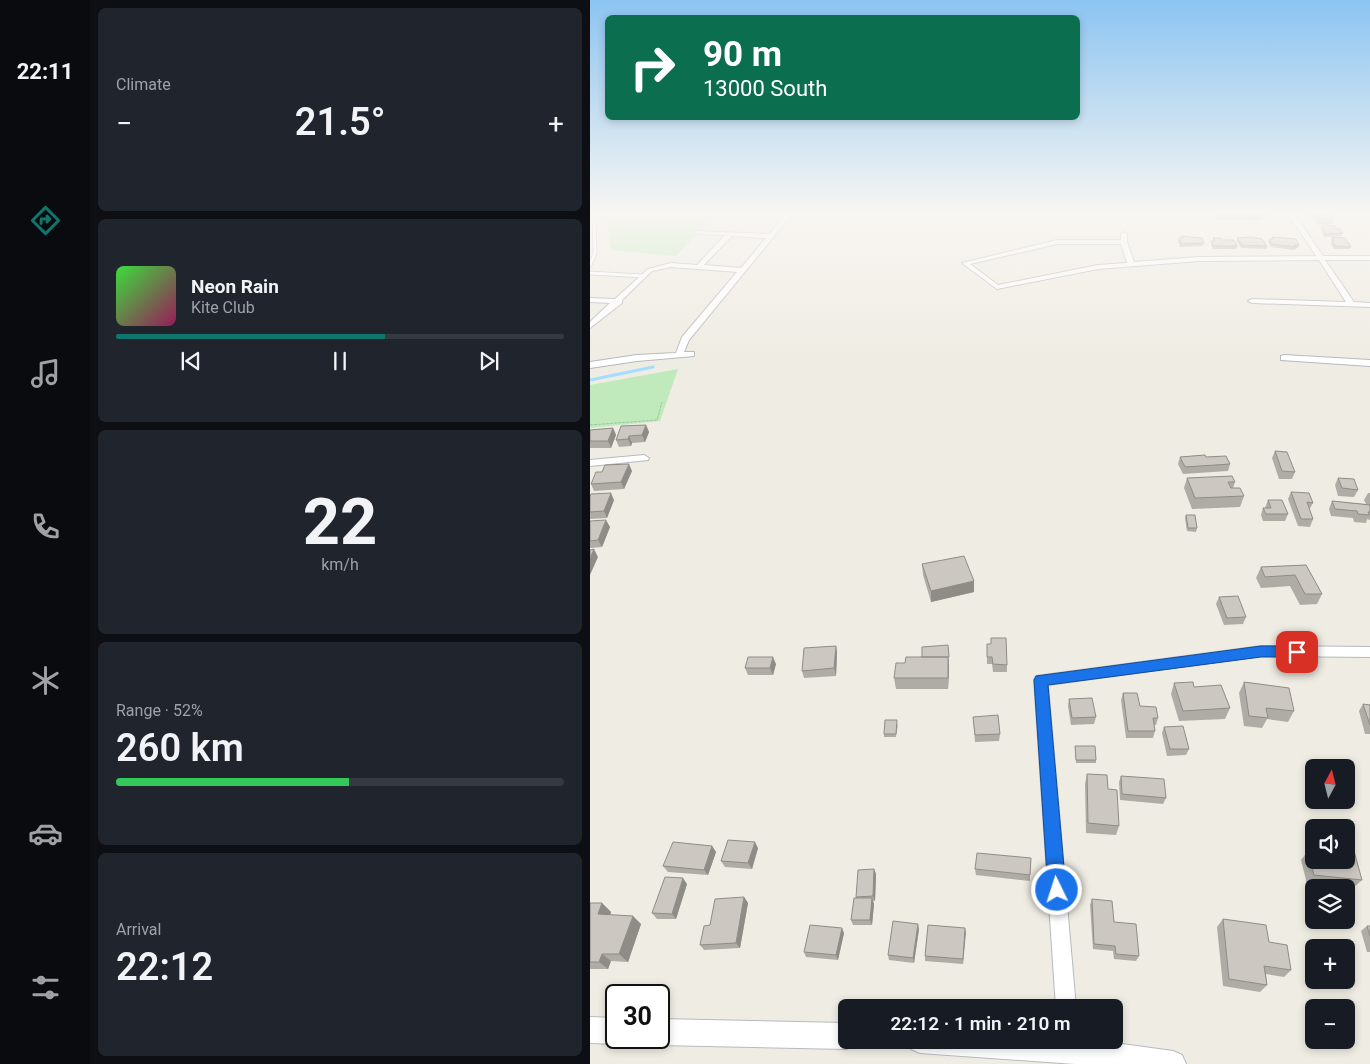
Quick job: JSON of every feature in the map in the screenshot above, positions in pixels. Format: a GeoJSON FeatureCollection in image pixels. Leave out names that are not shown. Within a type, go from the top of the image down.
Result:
{"type":"FeatureCollection","features":[{"type":"Feature","properties":{"kind":"main road"},"geometry":{"type":"LineString","coordinates":[[590,1030],[605,1031]]}},
{"type":"Feature","properties":{"kind":"main road"},"geometry":{"type":"LineString","coordinates":[[670,1032],[838,1036]]}},
{"type":"Feature","properties":{"kind":"main road"},"geometry":{"type":"LineString","coordinates":[[1091,1049],[1173,1064]]}},
{"type":"Feature","properties":{"kind":"street"},"geometry":{"type":"LineString","coordinates":[[699,267],[704,262]]}},
{"type":"Feature","properties":{"kind":"street"},"geometry":{"type":"LineString","coordinates":[[679,355],[683,342],[749,262]]}},
{"type":"Feature","properties":{"kind":"street"},"geometry":{"type":"LineString","coordinates":[[971,262],[965,263],[997,287],[1098,267],[1163,262]]}},
{"type":"Feature","properties":{"kind":"street"},"geometry":{"type":"LineString","coordinates":[[1322,262],[1351,304]]}},
{"type":"Feature","properties":{"kind":"street"},"geometry":{"type":"LineString","coordinates":[[590,326],[619,301],[650,270],[661,266],[742,270]]}},
{"type":"Feature","properties":{"kind":"street"},"geometry":{"type":"LineString","coordinates":[[590,300],[619,301]]}},
{"type":"Feature","properties":{"kind":"street"},"geometry":{"type":"LineString","coordinates":[[1252,301],[1370,305]]}},
{"type":"Feature","properties":{"kind":"street"},"geometry":{"type":"LineString","coordinates":[[590,365],[629,359],[691,354]]}},
{"type":"Feature","properties":{"kind":"street"},"geometry":{"type":"LineString","coordinates":[[1284,358],[1370,363]]}},
{"type":"Feature","properties":{"kind":"street"},"geometry":{"type":"LineString","coordinates":[[590,463],[644,458]]}},
{"type":"Feature","properties":{"kind":"street"},"geometry":{"type":"LineString","coordinates":[[1065,999],[1041,680],[1261,651],[1370,652]]}},
{"type":"Feature","properties":{"kind":"lane"},"geometry":{"type":"LineString","coordinates":[[590,273],[644,276]]}},
{"type":"Feature","properties":{"kind":"path"},"geometry":{"type":"LineString","coordinates":[[590,425],[657,420],[662,402]]}},
{"type":"Feature","properties":{"kind":"green space"},"geometry":{"type":"Polygon","coordinates":[[[678,369],[660,421],[590,428],[590,385],[678,369]]]}},
{"type":"Feature","properties":{"kind":"building"},"geometry":{"type":"Polygon","coordinates":[[[646,425],[642,435],[616,440],[621,426],[646,425]]]}},
{"type":"Feature","properties":{"kind":"building"},"geometry":{"type":"Polygon","coordinates":[[[613,428],[608,441],[590,441],[590,430],[613,428]]]}},
{"type":"Feature","properties":{"kind":"building"},"geometry":{"type":"Polygon","coordinates":[[[1275,451],[1287,452],[1295,472],[1282,471],[1275,451]]]}},
{"type":"Feature","properties":{"kind":"building"},"geometry":{"type":"Polygon","coordinates":[[[1205,455],[1206,457],[1226,456],[1230,464],[1185,467],[1180,457],[1205,455]]]}},
{"type":"Feature","properties":{"kind":"building"},"geometry":{"type":"Polygon","coordinates":[[[629,464],[621,482],[591,484],[596,472],[602,472],[605,465],[629,464]]]}},
{"type":"Feature","properties":{"kind":"building"},"geometry":{"type":"Polygon","coordinates":[[[1232,476],[1235,482],[1228,482],[1231,488],[1240,488],[1244,496],[1195,498],[1187,478],[1232,476]]]}},
{"type":"Feature","properties":{"kind":"building"},"geometry":{"type":"Polygon","coordinates":[[[1338,478],[1354,479],[1358,490],[1342,488],[1338,478]]]}},
{"type":"Feature","properties":{"kind":"building"},"geometry":{"type":"Polygon","coordinates":[[[1291,492],[1309,493],[1313,503],[1307,502],[1313,519],[1301,519],[1291,492]]]}},
{"type":"Feature","properties":{"kind":"building"},"geometry":{"type":"Polygon","coordinates":[[[611,493],[604,511],[590,512],[591,494],[611,493]]]}},
{"type":"Feature","properties":{"kind":"building"},"geometry":{"type":"Polygon","coordinates":[[[1268,500],[1282,500],[1288,514],[1266,514],[1263,508],[1271,508],[1268,500]]]}},
{"type":"Feature","properties":{"kind":"building"},"geometry":{"type":"Polygon","coordinates":[[[1332,501],[1370,505],[1369,515],[1358,514],[1357,511],[1335,509],[1332,501]]]}},
{"type":"Feature","properties":{"kind":"building"},"geometry":{"type":"Polygon","coordinates":[[[1186,515],[1195,515],[1197,528],[1188,528],[1186,515]]]}},
{"type":"Feature","properties":{"kind":"building"},"geometry":{"type":"Polygon","coordinates":[[[606,520],[598,540],[590,541],[590,521],[606,520]]]}},
{"type":"Feature","properties":{"kind":"building"},"geometry":{"type":"Polygon","coordinates":[[[594,549],[590,558],[590,550],[594,549]]]}},
{"type":"Feature","properties":{"kind":"building"},"geometry":{"type":"Polygon","coordinates":[[[964,556],[974,581],[931,591],[922,564],[964,556]]]}},
{"type":"Feature","properties":{"kind":"building"},"geometry":{"type":"Polygon","coordinates":[[[1306,565],[1322,594],[1305,594],[1295,575],[1265,577],[1261,567],[1306,565]]]}},
{"type":"Feature","properties":{"kind":"building"},"geometry":{"type":"Polygon","coordinates":[[[1238,596],[1246,617],[1227,618],[1219,597],[1238,596]]]}},
{"type":"Feature","properties":{"kind":"building"},"geometry":{"type":"Polygon","coordinates":[[[991,638],[1006,638],[1007,665],[993,664],[992,657],[987,657],[987,644],[991,644],[991,638]]]}},
{"type":"Feature","properties":{"kind":"building"},"geometry":{"type":"Polygon","coordinates":[[[948,645],[949,657],[922,657],[922,647],[948,645]]]}},
{"type":"Feature","properties":{"kind":"building"},"geometry":{"type":"Polygon","coordinates":[[[836,646],[834,668],[802,671],[804,648],[836,646]]]}},
{"type":"Feature","properties":{"kind":"building"},"geometry":{"type":"Polygon","coordinates":[[[748,657],[773,657],[770,668],[745,668],[748,657]]]}},
{"type":"Feature","properties":{"kind":"building"},"geometry":{"type":"Polygon","coordinates":[[[906,657],[948,657],[948,678],[894,678],[896,663],[905,663],[906,657]]]}},
{"type":"Feature","properties":{"kind":"building"},"geometry":{"type":"Polygon","coordinates":[[[1193,682],[1194,687],[1221,685],[1230,708],[1183,711],[1174,683],[1193,682]]]}},
{"type":"Feature","properties":{"kind":"building"},"geometry":{"type":"Polygon","coordinates":[[[1244,682],[1289,688],[1294,711],[1266,708],[1268,718],[1249,716],[1244,682]]]}},
{"type":"Feature","properties":{"kind":"building"},"geometry":{"type":"Polygon","coordinates":[[[1123,693],[1137,693],[1140,706],[1156,707],[1158,718],[1153,718],[1155,731],[1128,731],[1123,693]]]}},
{"type":"Feature","properties":{"kind":"building"},"geometry":{"type":"Polygon","coordinates":[[[1092,698],[1096,717],[1072,718],[1069,699],[1092,698]]]}},
{"type":"Feature","properties":{"kind":"building"},"geometry":{"type":"Polygon","coordinates":[[[1363,704],[1370,705],[1370,725],[1363,704]]]}},
{"type":"Feature","properties":{"kind":"building"},"geometry":{"type":"Polygon","coordinates":[[[998,715],[1000,734],[975,735],[973,717],[998,715]]]}},
{"type":"Feature","properties":{"kind":"building"},"geometry":{"type":"Polygon","coordinates":[[[885,720],[897,720],[896,734],[884,734],[885,720]]]}},
{"type":"Feature","properties":{"kind":"building"},"geometry":{"type":"Polygon","coordinates":[[[1183,726],[1189,749],[1170,749],[1164,727],[1183,726]]]}},
{"type":"Feature","properties":{"kind":"building"},"geometry":{"type":"Polygon","coordinates":[[[1075,746],[1095,746],[1096,760],[1076,760],[1075,746]]]}},
{"type":"Feature","properties":{"kind":"building"},"geometry":{"type":"Polygon","coordinates":[[[1087,774],[1107,775],[1108,789],[1117,790],[1119,826],[1088,823],[1087,774]]]}},
{"type":"Feature","properties":{"kind":"building"},"geometry":{"type":"Polygon","coordinates":[[[1121,776],[1164,779],[1166,798],[1122,794],[1121,776]]]}},
{"type":"Feature","properties":{"kind":"building"},"geometry":{"type":"Polygon","coordinates":[[[728,840],[755,842],[748,863],[721,861],[728,840]]]}},
{"type":"Feature","properties":{"kind":"building"},"geometry":{"type":"Polygon","coordinates":[[[673,842],[712,846],[704,870],[663,866],[673,842]]]}},
{"type":"Feature","properties":{"kind":"building"},"geometry":{"type":"Polygon","coordinates":[[[977,853],[1031,858],[1030,875],[975,869],[977,853]]]}},
{"type":"Feature","properties":{"kind":"building"},"geometry":{"type":"Polygon","coordinates":[[[1355,855],[1362,880],[1355,879],[1314,875],[1312,869],[1355,869],[1355,855]]]}},
{"type":"Feature","properties":{"kind":"building"},"geometry":{"type":"Polygon","coordinates":[[[874,869],[873,896],[856,897],[858,870],[874,869]]]}},
{"type":"Feature","properties":{"kind":"building"},"geometry":{"type":"Polygon","coordinates":[[[665,877],[683,878],[672,914],[652,913],[665,877]]]}},
{"type":"Feature","properties":{"kind":"building"},"geometry":{"type":"Polygon","coordinates":[[[744,897],[736,943],[700,945],[704,926],[710,925],[715,899],[744,897]]]}},
{"type":"Feature","properties":{"kind":"building"},"geometry":{"type":"Polygon","coordinates":[[[854,898],[872,898],[870,920],[851,920],[854,898]]]}},
{"type":"Feature","properties":{"kind":"building"},"geometry":{"type":"Polygon","coordinates":[[[1092,899],[1112,901],[1114,922],[1136,924],[1139,956],[1116,954],[1115,946],[1094,944],[1092,899]]]}},
{"type":"Feature","properties":{"kind":"building"},"geometry":{"type":"Polygon","coordinates":[[[590,903],[602,903],[598,914],[633,916],[619,954],[602,954],[599,962],[590,962],[590,903]]]}},
{"type":"Feature","properties":{"kind":"building"},"geometry":{"type":"Polygon","coordinates":[[[1223,919],[1266,925],[1269,942],[1287,945],[1291,970],[1264,966],[1267,985],[1229,979],[1223,919]]]}},
{"type":"Feature","properties":{"kind":"building"},"geometry":{"type":"Polygon","coordinates":[[[893,921],[918,924],[913,958],[888,955],[893,921]]]}},
{"type":"Feature","properties":{"kind":"building"},"geometry":{"type":"Polygon","coordinates":[[[810,925],[842,928],[836,955],[804,952],[810,925]]]}},
{"type":"Feature","properties":{"kind":"building"},"geometry":{"type":"Polygon","coordinates":[[[928,925],[965,928],[963,959],[925,956],[928,925]]]}},
{"type":"Feature","properties":{"kind":"waterway"},"geometry":{"type":"LineString","coordinates":[[590,380],[653,367]]}},
{"type":"Feature","properties":{"kind":"route"},"geometry":{"type":"LineString","coordinates":[[1057,890],[1041,680],[1261,651],[1297,652]]}}]}
